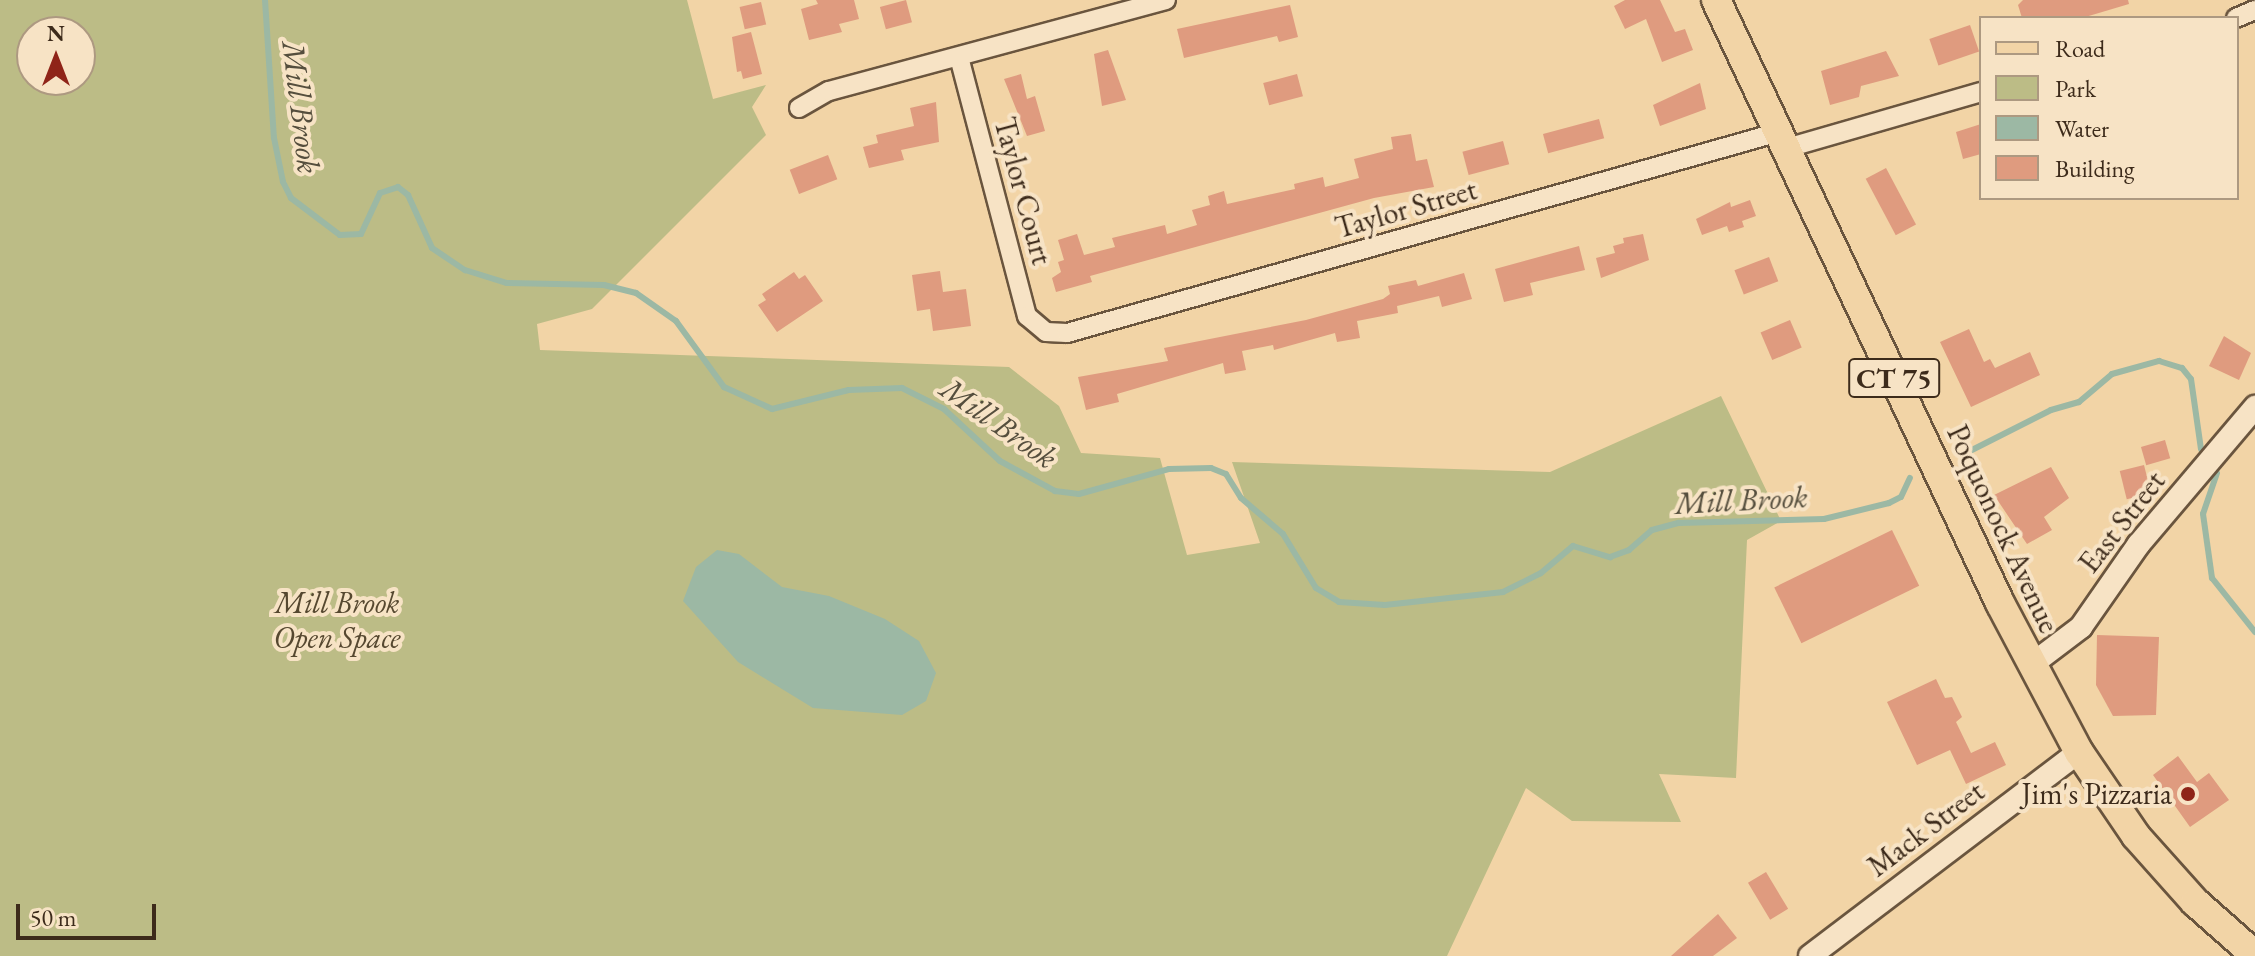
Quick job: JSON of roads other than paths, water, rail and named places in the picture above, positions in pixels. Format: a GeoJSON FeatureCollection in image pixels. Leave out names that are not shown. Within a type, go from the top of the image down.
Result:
{"type":"FeatureCollection","features":[{"type":"Feature","properties":{"kind":"main road","name":"Poquonock Avenue"},"geometry":{"type":"LineString","coordinates":[[1716,0],[2031,665],[2079,752],[2136,836],[2195,902],[2255,955]]}},
{"type":"Feature","properties":{"kind":"street"},"geometry":{"type":"LineString","coordinates":[[799,108],[829,91],[1166,0]]}},
{"type":"Feature","properties":{"kind":"street","name":"Taylor Court"},"geometry":{"type":"LineString","coordinates":[[959,57],[1027,316],[1046,332]]}},
{"type":"Feature","properties":{"kind":"street","name":"Taylor Street"},"geometry":{"type":"LineString","coordinates":[[1046,332],[1067,333],[1783,140],[1979,92]]}},
{"type":"Feature","properties":{"kind":"street","name":"East Street"},"geometry":{"type":"LineString","coordinates":[[2031,665],[2081,627],[2139,544],[2255,407]]}},
{"type":"Feature","properties":{"kind":"street","name":"Mack Street"},"geometry":{"type":"LineString","coordinates":[[1810,956],[2079,752]]}},
{"type":"Feature","properties":{"kind":"water"},"geometry":{"type":"Polygon","coordinates":[[[717,550],[739,554],[782,587],[829,596],[885,619],[919,641],[936,673],[926,701],[902,715],[813,708],[738,662],[683,601],[696,567],[717,550]]]}},
{"type":"Feature","properties":{"kind":"waterway","name":"Mill Brook"},"geometry":{"type":"LineString","coordinates":[[265,0],[274,138],[283,182],[291,198],[340,235],[361,234],[380,193],[398,187],[408,195],[432,248],[465,270],[507,283],[604,285],[636,293],[676,321],[724,387],[772,409],[849,390],[902,388],[944,409],[1000,461],[1055,491],[1079,494],[1169,469],[1211,468],[1226,474],[1241,498],[1283,534],[1316,588],[1339,602],[1385,605],[1503,592],[1541,573],[1573,546],[1610,557],[1629,550],[1652,530],[1679,523],[1824,519],[1889,503],[1901,497],[1910,478]]}},
{"type":"Feature","properties":{"kind":"waterway","name":"Mill Brook"},"geometry":{"type":"LineString","coordinates":[[1964,454],[2051,410],[2079,402],[2112,374],[2159,361],[2182,368],[2191,379],[2201,449]]}},
{"type":"Feature","properties":{"kind":"waterway","name":"Mill Brook"},"geometry":{"type":"LineString","coordinates":[[2217,473],[2203,514],[2212,578],[2255,632]]}},
{"type":"Feature","properties":{"kind":"place","name":"Jim's Pizzaria"},"geometry":{"type":"Point","coordinates":[2188,794]}},
{"type":"Feature","properties":{"kind":"park label","name":"Mill Brook Open Space"},"geometry":{"type":"Point","coordinates":[337,620]}}]}
